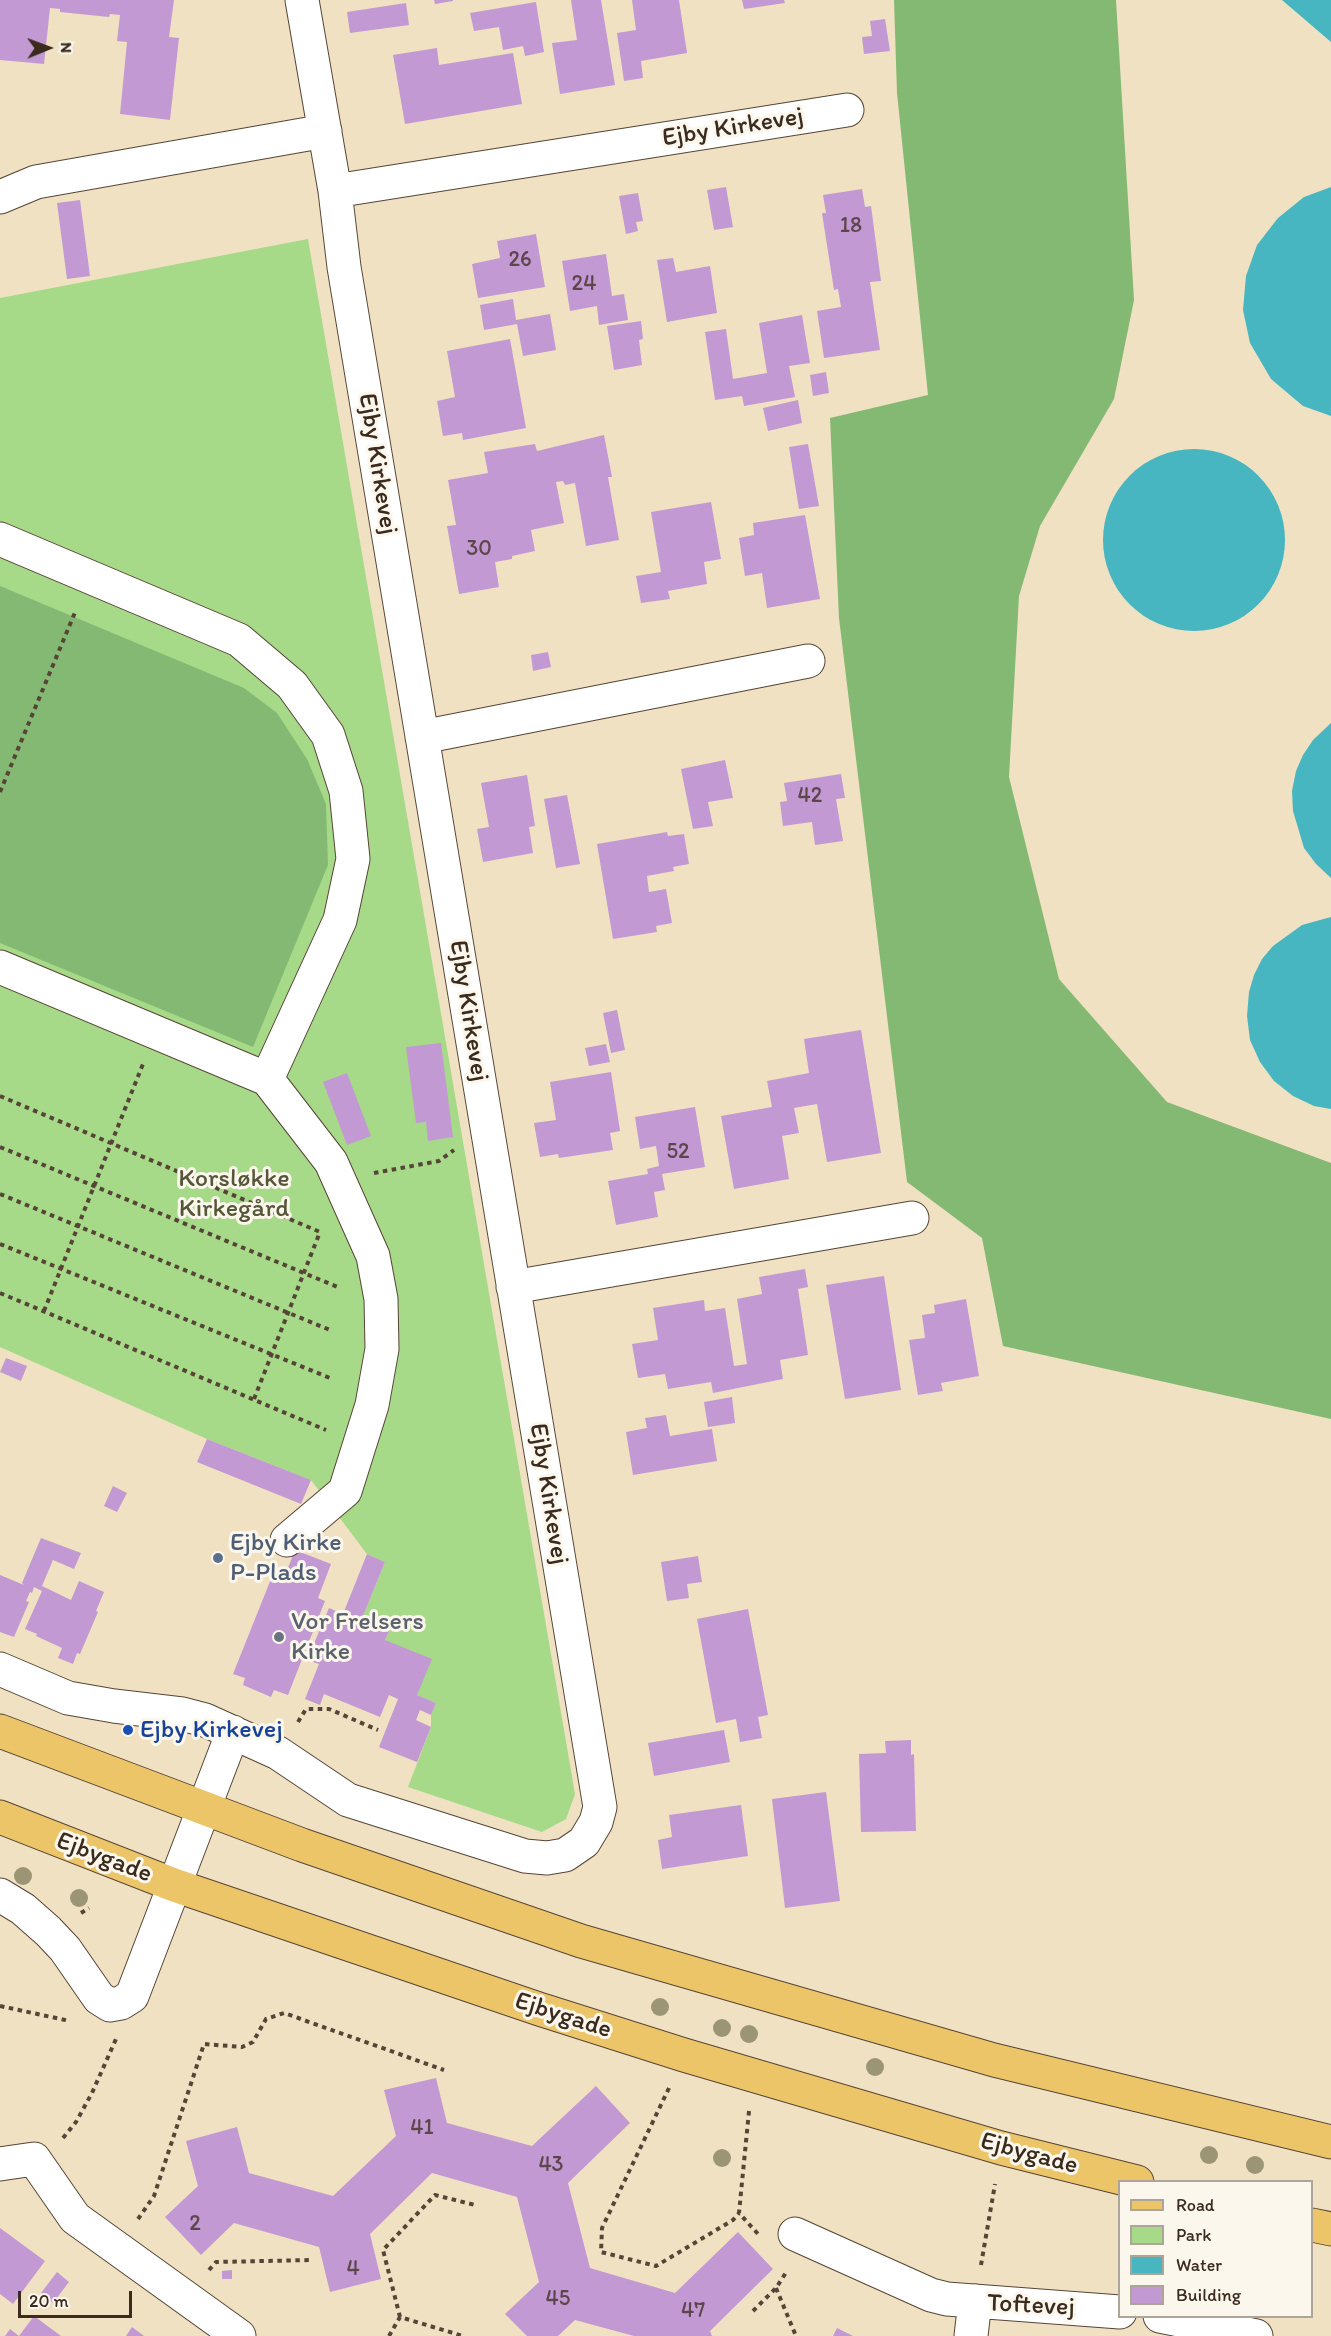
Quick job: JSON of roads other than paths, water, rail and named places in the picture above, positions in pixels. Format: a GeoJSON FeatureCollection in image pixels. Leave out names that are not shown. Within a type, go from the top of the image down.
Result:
{"type":"FeatureCollection","features":[{"type":"Feature","properties":{"kind":"main road"},"geometry":{"type":"LineString","coordinates":[[0,1731],[204,1808],[581,1941],[994,2060],[1331,2142]]}},
{"type":"Feature","properties":{"kind":"main road","name":"Ejbygade"},"geometry":{"type":"LineString","coordinates":[[0,1817],[174,1885],[539,2009],[684,2055],[1001,2148],[1133,2180]]}},
{"type":"Feature","properties":{"kind":"main road"},"geometry":{"type":"LineString","coordinates":[[1313,2225],[1331,2229]]}},
{"type":"Feature","properties":{"kind":"street","name":"Ejby Kirkevej"},"geometry":{"type":"LineString","coordinates":[[233,1732],[278,1753],[348,1800],[525,1856],[546,1858],[565,1855],[584,1842],[596,1822],[600,1808],[344,267],[325,131],[302,0]]}},
{"type":"Feature","properties":{"kind":"street","name":"Ejby Kirkevej"},"geometry":{"type":"LineString","coordinates":[[334,191],[847,110]]}},
{"type":"Feature","properties":{"kind":"street"},"geometry":{"type":"LineString","coordinates":[[0,197],[36,182],[325,131]]}},
{"type":"Feature","properties":{"kind":"street"},"geometry":{"type":"LineString","coordinates":[[0,539],[239,640],[292,685],[327,735],[346,791],[353,859],[340,920],[267,1079]]}},
{"type":"Feature","properties":{"kind":"street"},"geometry":{"type":"LineString","coordinates":[[422,737],[808,661]]}},
{"type":"Feature","properties":{"kind":"street"},"geometry":{"type":"LineString","coordinates":[[0,967],[267,1079],[331,1162],[373,1256],[381,1299],[382,1349],[372,1405],[345,1491],[287,1540]]}},
{"type":"Feature","properties":{"kind":"street"},"geometry":{"type":"LineString","coordinates":[[513,1287],[912,1218]]}},
{"type":"Feature","properties":{"kind":"street"},"geometry":{"type":"LineString","coordinates":[[0,1669],[68,1698],[97,1704],[182,1714],[205,1720],[233,1732],[132,1996],[121,2003],[110,2005],[99,1998],[65,1949],[48,1931],[23,1909],[0,1895]]}},
{"type":"Feature","properties":{"kind":"street"},"geometry":{"type":"LineString","coordinates":[[0,2164],[34,2158],[75,2218],[239,2336]]}},
{"type":"Feature","properties":{"kind":"street"},"geometry":{"type":"LineString","coordinates":[[793,2244],[931,2295],[947,2299],[975,2301]]}},
{"type":"Feature","properties":{"kind":"street","name":"Toftevej"},"geometry":{"type":"LineString","coordinates":[[971,2336],[975,2301],[1118,2312]]}},
{"type":"Feature","properties":{"kind":"street"},"geometry":{"type":"LineString","coordinates":[[1169,2318],[1253,2336]]}},
{"type":"Feature","properties":{"kind":"water"},"geometry":{"type":"Polygon","coordinates":[[[1282,0],[1331,0],[1331,42],[1282,0]]]}},
{"type":"Feature","properties":{"kind":"water"},"geometry":{"type":"Polygon","coordinates":[[[1331,187],[1331,416],[1303,406],[1271,379],[1250,343],[1243,310],[1246,276],[1257,245],[1278,218],[1304,197],[1331,187]]]}},
{"type":"Feature","properties":{"kind":"water"},"geometry":{"type":"Polygon","coordinates":[[[1194,449],[1229,456],[1258,476],[1278,505],[1285,540],[1278,575],[1258,604],[1229,624],[1194,631],[1159,624],[1130,604],[1110,575],[1103,540],[1110,505],[1130,476],[1159,456],[1194,449]]]}},
{"type":"Feature","properties":{"kind":"water"},"geometry":{"type":"Polygon","coordinates":[[[1331,723],[1331,878],[1304,848],[1293,811],[1292,791],[1296,771],[1303,755],[1313,740],[1331,723]]]}},
{"type":"Feature","properties":{"kind":"water"},"geometry":{"type":"Polygon","coordinates":[[[1331,917],[1331,1109],[1314,1106],[1293,1096],[1274,1081],[1260,1062],[1250,1040],[1247,1016],[1249,992],[1254,975],[1262,959],[1273,946],[1302,925],[1331,917]]]}},
{"type":"Feature","properties":{"kind":"place","name":"Ejby Kirke P-Plads"},"geometry":{"type":"Point","coordinates":[218,1558]}},
{"type":"Feature","properties":{"kind":"place","name":"Vor Frelsers Kirke"},"geometry":{"type":"Point","coordinates":[279,1637]}},
{"type":"Feature","properties":{"kind":"place","name":"Ejby Kirkevej"},"geometry":{"type":"Point","coordinates":[128,1730]}},
{"type":"Feature","properties":{"kind":"park label","name":"Korsløkke Kirkegård"},"geometry":{"type":"Point","coordinates":[234,1194]}}]}
